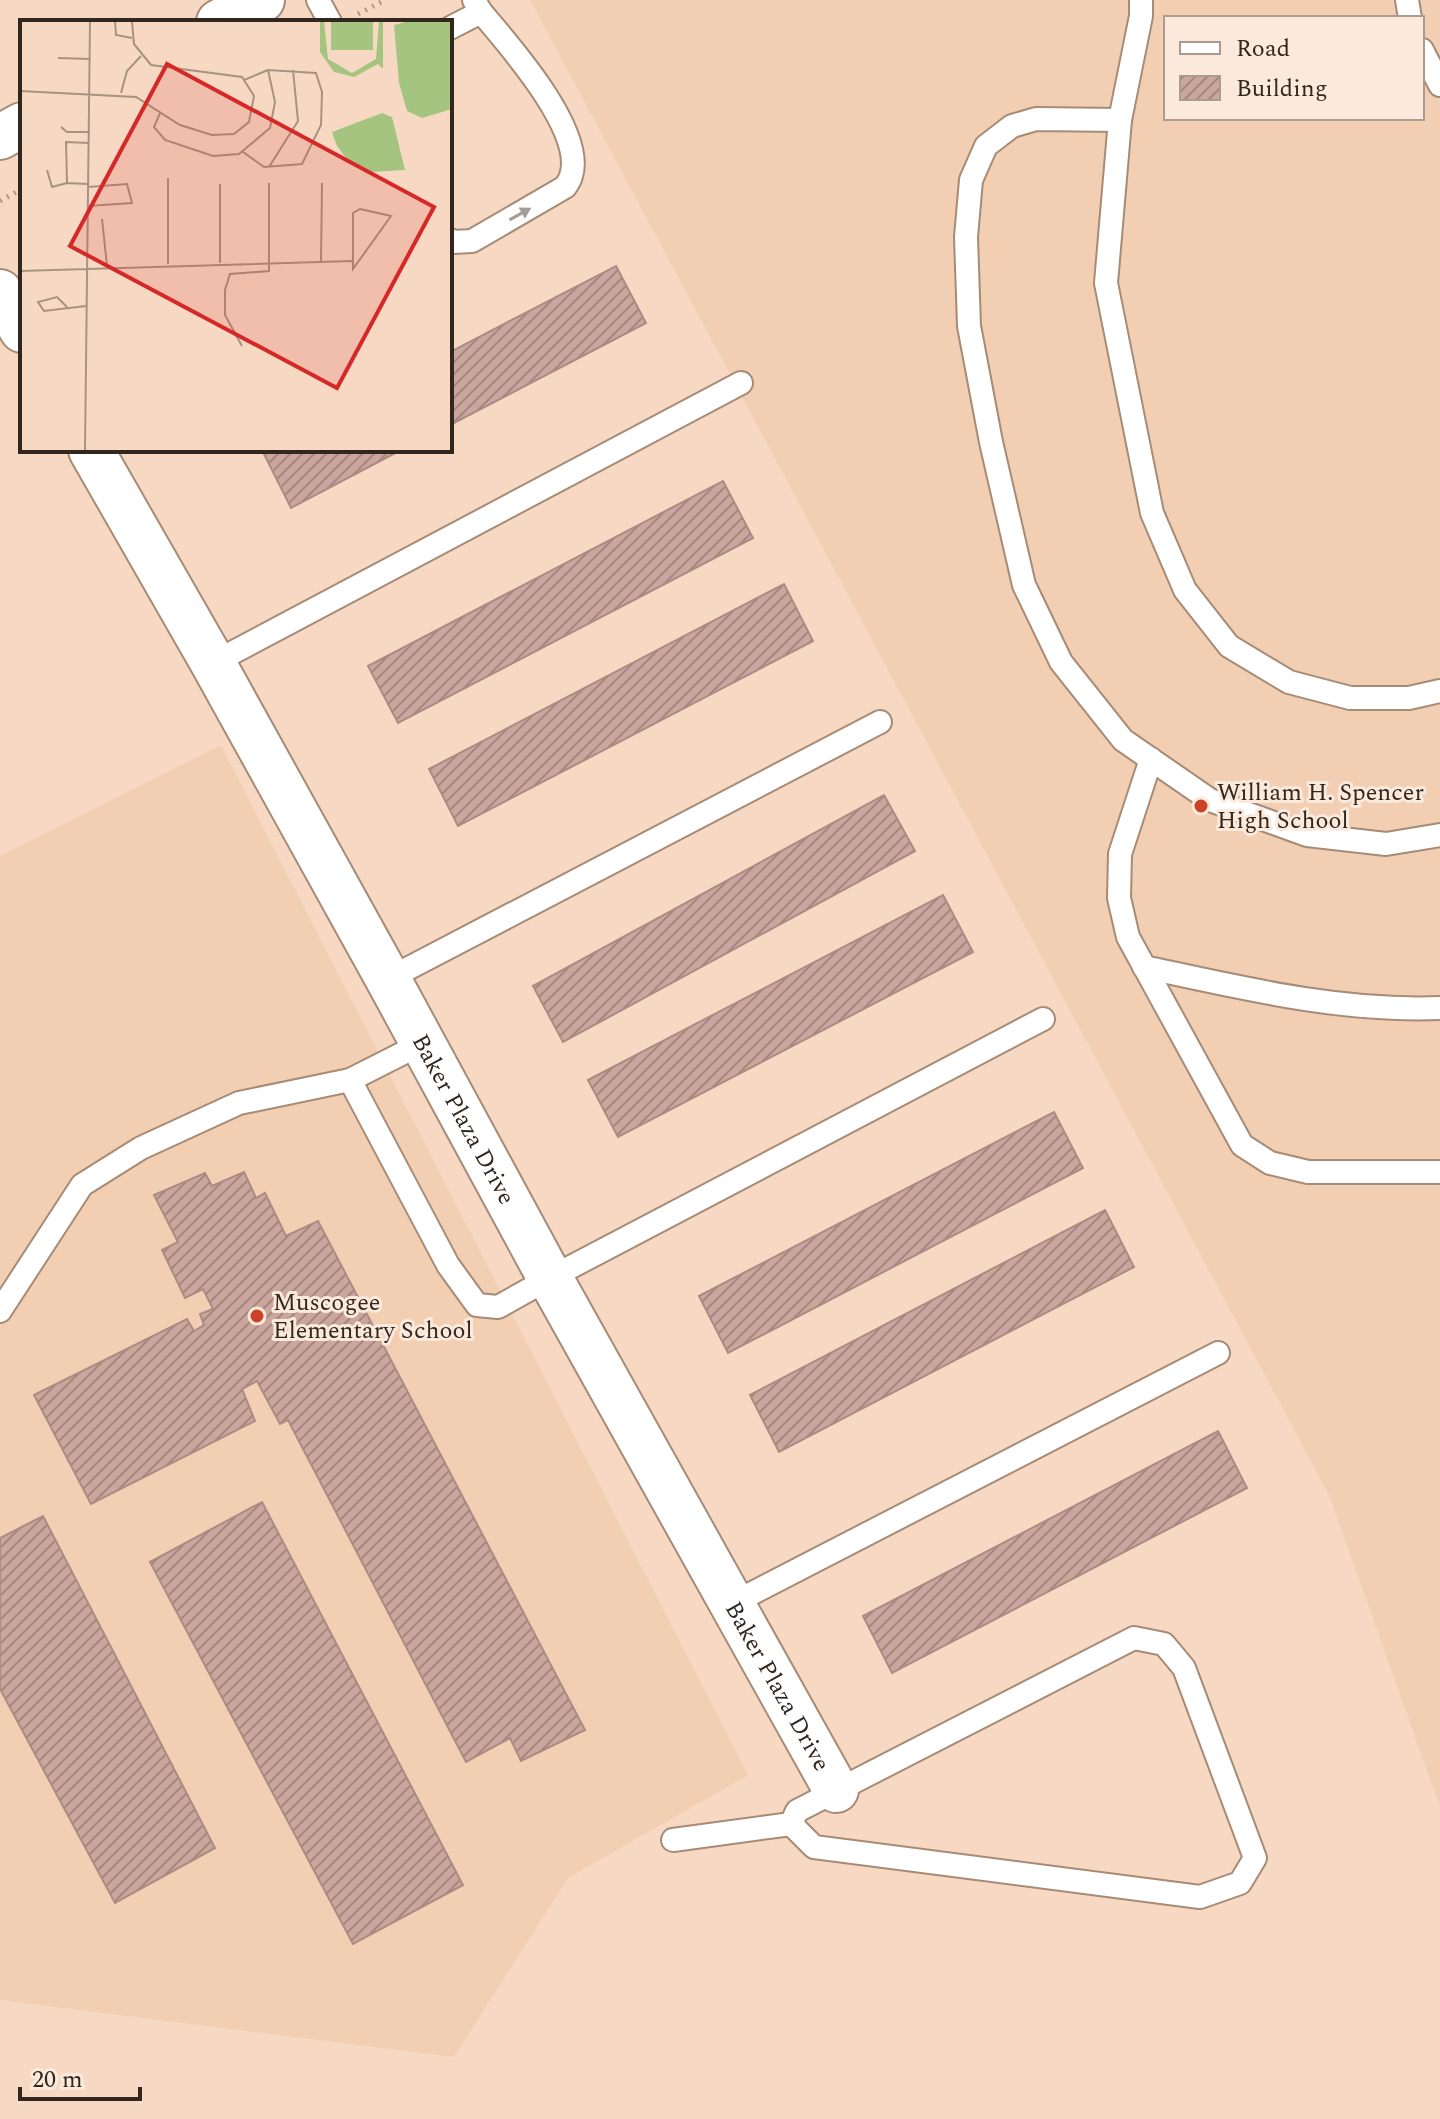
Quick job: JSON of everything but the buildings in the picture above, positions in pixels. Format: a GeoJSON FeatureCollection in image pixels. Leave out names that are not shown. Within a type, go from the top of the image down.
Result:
{"type":"FeatureCollection","features":[{"type":"Feature","properties":{"kind":"street"},"geometry":{"type":"LineString","coordinates":[[223,20],[262,0]]}},
{"type":"Feature","properties":{"kind":"street"},"geometry":{"type":"LineString","coordinates":[[0,137],[20,126]]}},
{"type":"Feature","properties":{"kind":"street"},"geometry":{"type":"LineString","coordinates":[[0,292],[20,327]]}},
{"type":"Feature","properties":{"kind":"street","name":"Baker Plaza Drive"},"geometry":{"type":"LineString","coordinates":[[92,452],[213,663],[550,1278],[836,1790]]}},
{"type":"Feature","properties":{"kind":"lane"},"geometry":{"type":"LineString","coordinates":[[318,0],[329,20]]}},
{"type":"Feature","properties":{"kind":"lane"},"geometry":{"type":"LineString","coordinates":[[1141,0],[1141,16],[1120,120],[1106,283],[1152,513],[1185,590],[1229,646],[1289,682],[1350,698],[1409,698],[1440,691]]}},
{"type":"Feature","properties":{"kind":"lane"},"geometry":{"type":"LineString","coordinates":[[452,26],[477,6],[542,86],[571,146],[573,164],[565,187],[472,241],[452,241]]}},
{"type":"Feature","properties":{"kind":"lane"},"geometry":{"type":"LineString","coordinates":[[1424,54],[1440,85]]}},
{"type":"Feature","properties":{"kind":"lane"},"geometry":{"type":"LineString","coordinates":[[1120,120],[1036,119],[1012,126],[986,146],[971,180],[966,237],[969,326],[991,442],[1024,585],[1061,662],[1123,740],[1210,800],[1307,835],[1386,844],[1440,835]]}},
{"type":"Feature","properties":{"kind":"lane"},"geometry":{"type":"LineString","coordinates":[[0,292],[20,281]]}},
{"type":"Feature","properties":{"kind":"lane"},"geometry":{"type":"LineString","coordinates":[[213,663],[741,383]]}},
{"type":"Feature","properties":{"kind":"lane"},"geometry":{"type":"LineString","coordinates":[[388,979],[880,722]]}},
{"type":"Feature","properties":{"kind":"lane"},"geometry":{"type":"LineString","coordinates":[[1151,759],[1120,854],[1119,898],[1128,937],[1242,1145],[1270,1163],[1308,1172],[1440,1172]]}},
{"type":"Feature","properties":{"kind":"lane"},"geometry":{"type":"LineString","coordinates":[[1144,967],[1257,991],[1361,1008],[1440,1008]]}},
{"type":"Feature","properties":{"kind":"lane"},"geometry":{"type":"LineString","coordinates":[[350,1080],[448,1265],[477,1305],[498,1307],[1043,1019]]}},
{"type":"Feature","properties":{"kind":"lane"},"geometry":{"type":"LineString","coordinates":[[0,1311],[82,1185],[141,1148],[239,1103],[350,1080],[423,1043]]}},
{"type":"Feature","properties":{"kind":"lane"},"geometry":{"type":"LineString","coordinates":[[733,1603],[1218,1353]]}},
{"type":"Feature","properties":{"kind":"lane"},"geometry":{"type":"LineString","coordinates":[[1134,1638],[1164,1644],[1184,1668],[1255,1858],[1240,1883],[1200,1897],[814,1847],[791,1824],[797,1811],[1134,1638]]}},
{"type":"Feature","properties":{"kind":"lane"},"geometry":{"type":"LineString","coordinates":[[673,1840],[791,1824]]}},
{"type":"Feature","properties":{"kind":"path"},"geometry":{"type":"LineString","coordinates":[[357,15],[385,0]]}},
{"type":"Feature","properties":{"kind":"path"},"geometry":{"type":"LineString","coordinates":[[0,201],[20,190]]}},
{"type":"Feature","properties":{"kind":"shaded area","name":"William H. Spencer High School"},"geometry":{"type":"Polygon","coordinates":[[[530,0],[1440,0],[1440,1807],[1329,1495],[530,0]]]}},
{"type":"Feature","properties":{"kind":"shaded area","name":"Muscogee Elementary School"},"geometry":{"type":"Polygon","coordinates":[[[221,745],[748,1775],[568,1878],[454,2057],[0,2000],[0,856],[221,745]]]}},
{"type":"Feature","properties":{"kind":"place","name":"William H. Spencer High School"},"geometry":{"type":"Point","coordinates":[1201,806]}},
{"type":"Feature","properties":{"kind":"place","name":"Muscogee Elementary School"},"geometry":{"type":"Point","coordinates":[257,1316]}}]}
